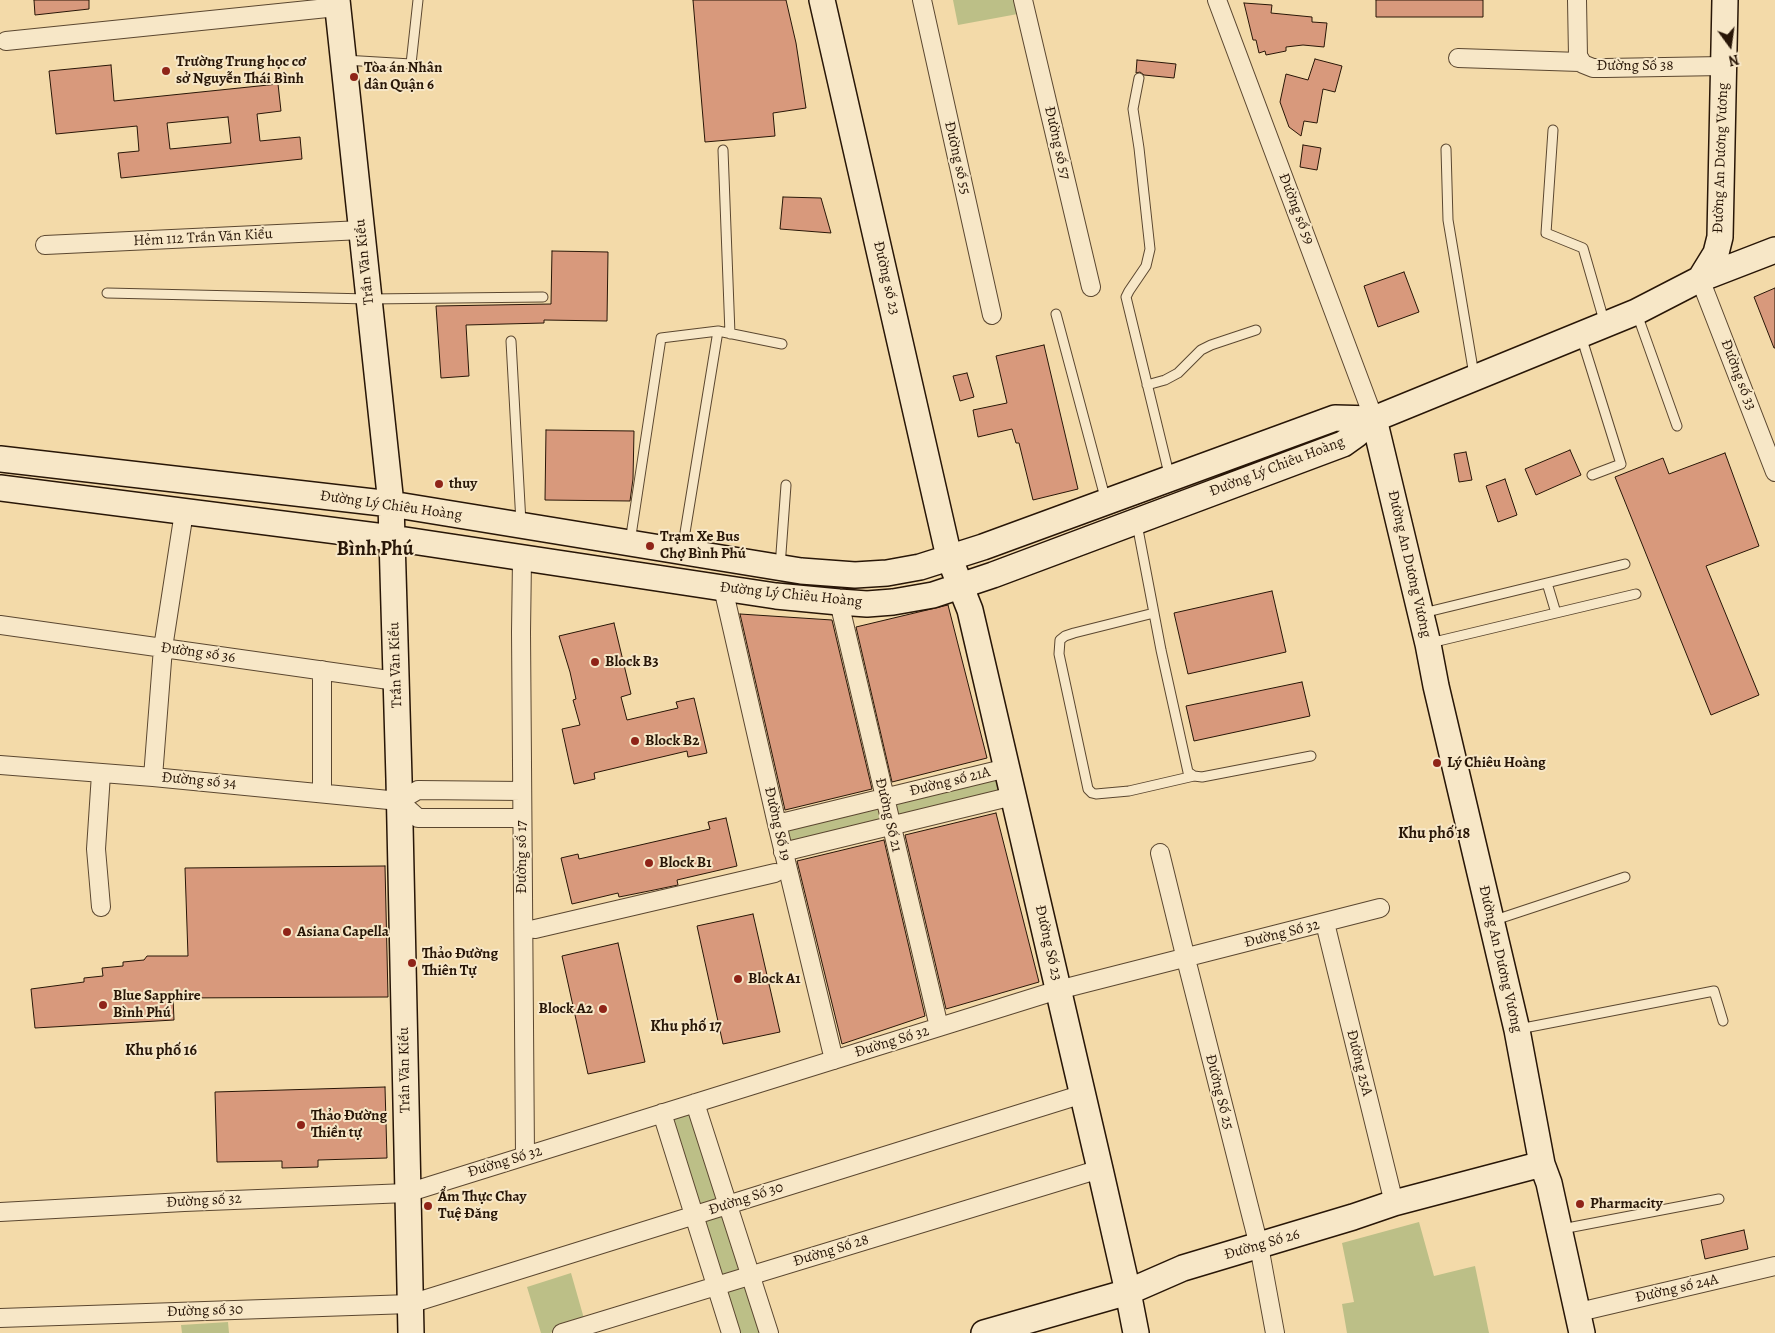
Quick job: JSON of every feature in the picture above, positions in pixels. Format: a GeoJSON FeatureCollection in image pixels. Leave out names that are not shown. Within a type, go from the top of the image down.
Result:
{"type":"FeatureCollection","features":[{"type":"Feature","properties":{"kind":"main road","name":"Đường số 23"},"geometry":{"type":"LineString","coordinates":[[822,0],[949,557]]}},
{"type":"Feature","properties":{"kind":"main road","name":"Đường An Dương Vương"},"geometry":{"type":"LineString","coordinates":[[1700,279],[1716,254],[1720,237],[1724,0]]}},
{"type":"Feature","properties":{"kind":"main road","name":"Trần Văn Kiểu"},"geometry":{"type":"LineString","coordinates":[[337,3],[391,504],[411,1333]]}},
{"type":"Feature","properties":{"kind":"main road"},"geometry":{"type":"LineString","coordinates":[[1374,419],[1636,312],[1700,279],[1774,253]]}},
{"type":"Feature","properties":{"kind":"main road","name":"Đường Lý Chiêu Hoàng"},"geometry":{"type":"LineString","coordinates":[[0,459],[391,504],[780,567],[830,574],[855,575],[887,573],[920,567],[983,547],[1335,418],[1374,419]]}},
{"type":"Feature","properties":{"kind":"main road","name":"Đường Lý Chiêu Hoàng"},"geometry":{"type":"LineString","coordinates":[[0,488],[392,538],[722,588],[867,604],[893,602],[933,594],[959,586],[1343,444],[1374,419]]}},
{"type":"Feature","properties":{"kind":"main road","name":"Đường An Dương Vương"},"geometry":{"type":"LineString","coordinates":[[1374,419],[1428,644],[1436,686],[1516,1030],[1542,1164],[1549,1183],[1580,1323]]}},
{"type":"Feature","properties":{"kind":"main road","name":"Đường Số 23"},"geometry":{"type":"LineString","coordinates":[[949,557],[970,610],[1083,1094],[1136,1333]]}},
{"type":"Feature","properties":{"kind":"main road","name":"Đường Số 26"},"geometry":{"type":"LineString","coordinates":[[984,1333],[1128,1292],[1183,1268],[1394,1203],[1542,1164]]}},
{"type":"Feature","properties":{"kind":"street","name":"Đường số 55"},"geometry":{"type":"LineString","coordinates":[[922,0],[992,315]]}},
{"type":"Feature","properties":{"kind":"street","name":"Đường số 57"},"geometry":{"type":"LineString","coordinates":[[1023,0],[1091,287]]}},
{"type":"Feature","properties":{"kind":"street","name":"Đường số 59"},"geometry":{"type":"LineString","coordinates":[[1217,0],[1374,419]]}},
{"type":"Feature","properties":{"kind":"street","name":"Đường Số 38"},"geometry":{"type":"LineString","coordinates":[[1576,0],[1578,56],[1580,62],[1593,68],[1723,66]]}},
{"type":"Feature","properties":{"kind":"street"},"geometry":{"type":"LineString","coordinates":[[6,41],[337,3]]}},
{"type":"Feature","properties":{"kind":"street"},"geometry":{"type":"LineString","coordinates":[[1458,58],[1580,62]]}},
{"type":"Feature","properties":{"kind":"street","name":"Hẻm 112 Trần Văn Kiểu"},"geometry":{"type":"LineString","coordinates":[[44,245],[362,230]]}},
{"type":"Feature","properties":{"kind":"street","name":"Đường số 33"},"geometry":{"type":"LineString","coordinates":[[1700,279],[1775,472]]}},
{"type":"Feature","properties":{"kind":"street"},"geometry":{"type":"LineString","coordinates":[[153,777],[163,648],[184,512]]}},
{"type":"Feature","properties":{"kind":"street","name":"Đường số 17"},"geometry":{"type":"LineString","coordinates":[[522,559],[525,1156]]}},
{"type":"Feature","properties":{"kind":"street","name":"Đường Số 19"},"geometry":{"type":"LineString","coordinates":[[722,588],[783,852],[834,1060]]}},
{"type":"Feature","properties":{"kind":"street","name":"Đường Số 21"},"geometry":{"type":"LineString","coordinates":[[839,602],[939,1027]]}},
{"type":"Feature","properties":{"kind":"street","name":"Đường số 36"},"geometry":{"type":"LineString","coordinates":[[0,625],[396,680]]}},
{"type":"Feature","properties":{"kind":"street"},"geometry":{"type":"LineString","coordinates":[[322,670],[322,792]]}},
{"type":"Feature","properties":{"kind":"street","name":"Đường số 34"},"geometry":{"type":"LineString","coordinates":[[0,765],[322,792],[399,801]]}},
{"type":"Feature","properties":{"kind":"street","name":"Đường số 21A"},"geometry":{"type":"LineString","coordinates":[[777,824],[1007,768]]}},
{"type":"Feature","properties":{"kind":"street"},"geometry":{"type":"LineString","coordinates":[[101,774],[96,849],[101,906]]}},
{"type":"Feature","properties":{"kind":"street"},"geometry":{"type":"LineString","coordinates":[[522,791],[418,790],[399,801],[418,818],[522,818]]}},
{"type":"Feature","properties":{"kind":"street","name":"Đường số 21A"},"geometry":{"type":"LineString","coordinates":[[783,852],[1014,796]]}},
{"type":"Feature","properties":{"kind":"street","name":"Đường Số 25"},"geometry":{"type":"LineString","coordinates":[[1160,853],[1259,1246],[1275,1333]]}},
{"type":"Feature","properties":{"kind":"street"},"geometry":{"type":"LineString","coordinates":[[535,929],[775,873]]}},
{"type":"Feature","properties":{"kind":"street","name":"Đường Số 32"},"geometry":{"type":"LineString","coordinates":[[408,1193],[1058,990],[1380,908]]}},
{"type":"Feature","properties":{"kind":"street","name":"Đường 25A"},"geometry":{"type":"LineString","coordinates":[[1325,923],[1394,1203]]}},
{"type":"Feature","properties":{"kind":"street","name":"Đường Số 30"},"geometry":{"type":"LineString","coordinates":[[410,1304],[1083,1094]]}},
{"type":"Feature","properties":{"kind":"street"},"geometry":{"type":"LineString","coordinates":[[696,1103],[769,1333]]}},
{"type":"Feature","properties":{"kind":"street"},"geometry":{"type":"LineString","coordinates":[[662,1113],[731,1333]]}},
{"type":"Feature","properties":{"kind":"street","name":"Đường Số 28"},"geometry":{"type":"LineString","coordinates":[[562,1333],[1100,1169]]}},
{"type":"Feature","properties":{"kind":"street","name":"Đường số 32"},"geometry":{"type":"LineString","coordinates":[[0,1212],[408,1193]]}},
{"type":"Feature","properties":{"kind":"street","name":"Đường số 24A"},"geometry":{"type":"LineString","coordinates":[[1580,1323],[1775,1266]]}},
{"type":"Feature","properties":{"kind":"street","name":"Đường số 30"},"geometry":{"type":"LineString","coordinates":[[0,1318],[410,1304]]}},
{"type":"Feature","properties":{"kind":"lane"},"geometry":{"type":"LineString","coordinates":[[343,60],[411,64],[418,0]]}},
{"type":"Feature","properties":{"kind":"lane"},"geometry":{"type":"LineString","coordinates":[[1139,78],[1133,109],[1150,249],[1146,266],[1128,291],[1126,297],[1170,478]]}},
{"type":"Feature","properties":{"kind":"lane"},"geometry":{"type":"LineString","coordinates":[[1553,130],[1546,232],[1583,248],[1605,324]]}},
{"type":"Feature","properties":{"kind":"lane"},"geometry":{"type":"LineString","coordinates":[[1446,149],[1448,220],[1474,378]]}},
{"type":"Feature","properties":{"kind":"lane"},"geometry":{"type":"LineString","coordinates":[[723,150],[730,334]]}},
{"type":"Feature","properties":{"kind":"lane"},"geometry":{"type":"LineString","coordinates":[[107,293],[369,299],[543,296]]}},
{"type":"Feature","properties":{"kind":"lane"},"geometry":{"type":"LineString","coordinates":[[1636,312],[1677,426]]}},
{"type":"Feature","properties":{"kind":"lane"},"geometry":{"type":"LineString","coordinates":[[1056,314],[1106,501]]}},
{"type":"Feature","properties":{"kind":"lane"},"geometry":{"type":"LineString","coordinates":[[1147,385],[1165,380],[1178,373],[1201,350],[1256,330]]}},
{"type":"Feature","properties":{"kind":"lane"},"geometry":{"type":"LineString","coordinates":[[682,551],[718,331]]}},
{"type":"Feature","properties":{"kind":"lane"},"geometry":{"type":"LineString","coordinates":[[630,543],[661,338],[718,331],[782,344]]}},
{"type":"Feature","properties":{"kind":"lane"},"geometry":{"type":"LineString","coordinates":[[1581,334],[1621,464],[1592,475]]}},
{"type":"Feature","properties":{"kind":"lane"},"geometry":{"type":"LineString","coordinates":[[511,341],[521,526]]}},
{"type":"Feature","properties":{"kind":"lane"},"geometry":{"type":"LineString","coordinates":[[780,567],[786,486]]}},
{"type":"Feature","properties":{"kind":"lane"},"geometry":{"type":"LineString","coordinates":[[1136,521],[1188,772],[1194,776]]}},
{"type":"Feature","properties":{"kind":"lane"},"geometry":{"type":"LineString","coordinates":[[1420,614],[1625,564]]}},
{"type":"Feature","properties":{"kind":"lane"},"geometry":{"type":"LineString","coordinates":[[1547,583],[1556,613]]}},
{"type":"Feature","properties":{"kind":"lane"},"geometry":{"type":"LineString","coordinates":[[1428,644],[1636,594]]}},
{"type":"Feature","properties":{"kind":"lane"},"geometry":{"type":"LineString","coordinates":[[1154,613],[1074,633],[1060,640],[1059,654],[1088,789],[1092,793],[1129,791],[1194,776],[1202,777],[1311,756]]}},
{"type":"Feature","properties":{"kind":"lane"},"geometry":{"type":"LineString","coordinates":[[1491,921],[1625,877]]}},
{"type":"Feature","properties":{"kind":"lane"},"geometry":{"type":"LineString","coordinates":[[1516,1030],[1714,991],[1723,1021]]}},
{"type":"Feature","properties":{"kind":"lane"},"geometry":{"type":"LineString","coordinates":[[1560,1230],[1719,1199]]}},
{"type":"Feature","properties":{"kind":"green space"},"geometry":{"type":"Polygon","coordinates":[[[953,0],[1031,0],[1034,11],[958,25],[953,0]]]}},
{"type":"Feature","properties":{"kind":"green space"},"geometry":{"type":"Polygon","coordinates":[[[999,777],[1003,793],[895,819],[892,802],[999,777]]]}},
{"type":"Feature","properties":{"kind":"green space"},"geometry":{"type":"Polygon","coordinates":[[[880,805],[884,821],[787,845],[783,828],[880,805]]]}},
{"type":"Feature","properties":{"kind":"green space"},"geometry":{"type":"Polygon","coordinates":[[[692,1111],[720,1201],[698,1208],[670,1117],[692,1111]]]}},
{"type":"Feature","properties":{"kind":"green space"},"geometry":{"type":"Polygon","coordinates":[[[724,1212],[743,1272],[721,1280],[701,1219],[724,1212]]]}},
{"type":"Feature","properties":{"kind":"green space"},"geometry":{"type":"Polygon","coordinates":[[[1419,1222],[1434,1276],[1475,1266],[1489,1333],[1347,1333],[1342,1304],[1354,1302],[1342,1243],[1419,1222]]]}},
{"type":"Feature","properties":{"kind":"green space"},"geometry":{"type":"Polygon","coordinates":[[[571,1273],[585,1322],[550,1333],[541,1333],[527,1287],[571,1273]]]}},
{"type":"Feature","properties":{"kind":"green space"},"geometry":{"type":"Polygon","coordinates":[[[747,1283],[762,1333],[737,1333],[724,1290],[747,1283]]]}},
{"type":"Feature","properties":{"kind":"green space"},"geometry":{"type":"Polygon","coordinates":[[[228,1322],[229,1333],[182,1333],[181,1325],[228,1322]]]}},
{"type":"Feature","properties":{"kind":"building"},"geometry":{"type":"Polygon","coordinates":[[[34,0],[89,0],[89,9],[35,15],[34,0]]]}},
{"type":"Feature","properties":{"kind":"building"},"geometry":{"type":"Polygon","coordinates":[[[693,0],[786,0],[796,43],[806,108],[773,113],[775,136],[705,142],[693,0]]]}},
{"type":"Feature","properties":{"kind":"building"},"geometry":{"type":"Polygon","coordinates":[[[1376,0],[1483,0],[1483,17],[1376,17],[1376,0]]]}},
{"type":"Feature","properties":{"kind":"building"},"geometry":{"type":"Polygon","coordinates":[[[1244,3],[1272,5],[1271,13],[1312,17],[1312,22],[1327,23],[1324,47],[1303,45],[1286,47],[1286,51],[1266,55],[1265,51],[1259,53],[1256,40],[1253,40],[1244,3]]]}},
{"type":"Feature","properties":{"kind":"building"},"geometry":{"type":"Polygon","coordinates":[[[1315,59],[1342,66],[1335,92],[1323,89],[1317,123],[1304,121],[1301,136],[1289,127],[1280,102],[1286,74],[1308,80],[1315,59]]]}},
{"type":"Feature","properties":{"kind":"building"},"geometry":{"type":"Polygon","coordinates":[[[1137,60],[1176,64],[1174,78],[1144,75],[1140,72],[1136,73],[1137,60]]]}},
{"type":"Feature","properties":{"kind":"building"},"geometry":{"type":"Polygon","coordinates":[[[111,65],[114,101],[278,84],[281,111],[257,114],[260,141],[300,137],[302,159],[121,178],[118,153],[139,151],[137,126],[56,134],[49,71],[111,65]],[[228,117],[167,123],[170,149],[231,143],[228,117]]]}},
{"type":"Feature","properties":{"kind":"building"},"geometry":{"type":"Polygon","coordinates":[[[1303,145],[1321,148],[1317,170],[1300,167],[1303,145]]]}},
{"type":"Feature","properties":{"kind":"building"},"geometry":{"type":"Polygon","coordinates":[[[783,197],[821,198],[831,233],[780,229],[783,197]]]}},
{"type":"Feature","properties":{"kind":"building"},"geometry":{"type":"Polygon","coordinates":[[[552,251],[608,252],[607,321],[544,320],[544,323],[466,325],[469,376],[441,378],[436,306],[551,304],[552,251]]]}},
{"type":"Feature","properties":{"kind":"building"},"geometry":{"type":"Polygon","coordinates":[[[1404,272],[1419,312],[1378,327],[1364,286],[1404,272]]]}},
{"type":"Feature","properties":{"kind":"building"},"geometry":{"type":"Polygon","coordinates":[[[1775,288],[1775,348],[1774,348],[1754,297],[1775,288]]]}},
{"type":"Feature","properties":{"kind":"building"},"geometry":{"type":"Polygon","coordinates":[[[1044,345],[1078,489],[1033,500],[1019,443],[1016,443],[1012,429],[978,437],[973,410],[1007,403],[996,356],[1044,345]]]}},
{"type":"Feature","properties":{"kind":"building"},"geometry":{"type":"Polygon","coordinates":[[[967,373],[974,397],[960,401],[953,376],[967,373]]]}},
{"type":"Feature","properties":{"kind":"building"},"geometry":{"type":"Polygon","coordinates":[[[546,430],[634,431],[633,479],[630,501],[545,500],[546,430]]]}},
{"type":"Feature","properties":{"kind":"building"},"geometry":{"type":"Polygon","coordinates":[[[1570,450],[1581,475],[1536,495],[1525,469],[1570,450]]]}},
{"type":"Feature","properties":{"kind":"building"},"geometry":{"type":"Polygon","coordinates":[[[1466,452],[1472,480],[1459,482],[1454,454],[1466,452]]]}},
{"type":"Feature","properties":{"kind":"building"},"geometry":{"type":"Polygon","coordinates":[[[1725,453],[1759,546],[1706,566],[1759,695],[1711,715],[1615,477],[1663,458],[1669,474],[1725,453]]]}},
{"type":"Feature","properties":{"kind":"building"},"geometry":{"type":"Polygon","coordinates":[[[1505,479],[1517,515],[1498,522],[1486,486],[1505,479]]]}},
{"type":"Feature","properties":{"kind":"building"},"geometry":{"type":"Polygon","coordinates":[[[1272,591],[1286,652],[1188,674],[1174,613],[1272,591]]]}},
{"type":"Feature","properties":{"kind":"building"},"geometry":{"type":"Polygon","coordinates":[[[948,605],[987,758],[892,782],[856,627],[948,605]]]}},
{"type":"Feature","properties":{"kind":"building"},"geometry":{"type":"Polygon","coordinates":[[[740,614],[832,620],[872,789],[785,810],[740,614]]]}},
{"type":"Feature","properties":{"kind":"building"},"geometry":{"type":"Polygon","coordinates":[[[614,623],[631,694],[621,697],[627,720],[678,708],[676,702],[694,698],[707,753],[688,757],[687,751],[594,773],[595,779],[574,784],[562,729],[580,725],[573,700],[576,699],[570,672],[559,636],[614,623]]]}},
{"type":"Feature","properties":{"kind":"building"},"geometry":{"type":"Polygon","coordinates":[[[1302,682],[1310,716],[1194,741],[1186,706],[1302,682]]]}},
{"type":"Feature","properties":{"kind":"building"},"geometry":{"type":"Polygon","coordinates":[[[996,813],[1039,982],[946,1009],[905,835],[996,813]]]}},
{"type":"Feature","properties":{"kind":"building","name":"Block B1"},"geometry":{"type":"Polygon","coordinates":[[[726,818],[737,866],[677,880],[678,885],[619,897],[618,893],[572,904],[561,858],[578,854],[579,859],[710,829],[708,822],[726,818]]]}},
{"type":"Feature","properties":{"kind":"building"},"geometry":{"type":"Polygon","coordinates":[[[884,840],[925,1016],[842,1044],[797,861],[884,840]]]}},
{"type":"Feature","properties":{"kind":"building","name":"Asiana Capella"},"geometry":{"type":"Polygon","coordinates":[[[385,866],[388,997],[173,998],[174,1020],[35,1028],[31,989],[84,982],[84,978],[103,976],[102,968],[123,966],[123,962],[144,960],[147,956],[188,956],[185,868],[385,866]]]}},
{"type":"Feature","properties":{"kind":"building","name":"Block A1"},"geometry":{"type":"Polygon","coordinates":[[[753,914],[780,1032],[723,1044],[697,926],[753,914]]]}},
{"type":"Feature","properties":{"kind":"building","name":"Block A2"},"geometry":{"type":"Polygon","coordinates":[[[618,943],[645,1062],[588,1074],[562,956],[618,943]]]}},
{"type":"Feature","properties":{"kind":"building","name":"Thảo Đường Thiền tự"},"geometry":{"type":"Polygon","coordinates":[[[385,1087],[387,1158],[318,1160],[318,1167],[282,1168],[282,1161],[217,1162],[215,1092],[385,1087]]]}},
{"type":"Feature","properties":{"kind":"building"},"geometry":{"type":"Polygon","coordinates":[[[1744,1230],[1748,1249],[1705,1259],[1701,1240],[1744,1230]]]}},
{"type":"Feature","properties":{"kind":"place","name":"Trường Trung học cơ sở Nguyễn Thái Bình"},"geometry":{"type":"Point","coordinates":[166,71]}},
{"type":"Feature","properties":{"kind":"place","name":"Tòa án Nhân dân Quận 6"},"geometry":{"type":"Point","coordinates":[354,77]}},
{"type":"Feature","properties":{"kind":"place","name":"thuy"},"geometry":{"type":"Point","coordinates":[439,484]}},
{"type":"Feature","properties":{"kind":"place","name":"Trạm Xe Bus Chợ Bình Phú"},"geometry":{"type":"Point","coordinates":[650,546]}},
{"type":"Feature","properties":{"kind":"place","name":"Block B3"},"geometry":{"type":"Point","coordinates":[595,662]}},
{"type":"Feature","properties":{"kind":"place","name":"Block B2"},"geometry":{"type":"Point","coordinates":[635,741]}},
{"type":"Feature","properties":{"kind":"place","name":"Lý Chiêu Hoàng"},"geometry":{"type":"Point","coordinates":[1437,763]}},
{"type":"Feature","properties":{"kind":"place","name":"Block B1"},"geometry":{"type":"Point","coordinates":[649,863]}},
{"type":"Feature","properties":{"kind":"place","name":"Asiana Capella"},"geometry":{"type":"Point","coordinates":[287,932]}},
{"type":"Feature","properties":{"kind":"place","name":"Thảo Đường Thiên Tự"},"geometry":{"type":"Point","coordinates":[412,963]}},
{"type":"Feature","properties":{"kind":"place","name":"Block A1"},"geometry":{"type":"Point","coordinates":[738,979]}},
{"type":"Feature","properties":{"kind":"place","name":"Blue Sapphire Bình Phú"},"geometry":{"type":"Point","coordinates":[103,1005]}},
{"type":"Feature","properties":{"kind":"place","name":"Block A2"},"geometry":{"type":"Point","coordinates":[603,1009]}},
{"type":"Feature","properties":{"kind":"place","name":"Thảo Đường Thiền tự"},"geometry":{"type":"Point","coordinates":[301,1125]}},
{"type":"Feature","properties":{"kind":"place","name":"Pharmacity"},"geometry":{"type":"Point","coordinates":[1580,1204]}},
{"type":"Feature","properties":{"kind":"place","name":"Ẩm Thực Chay Tuệ Đăng"},"geometry":{"type":"Point","coordinates":[428,1206]}},
{"type":"Feature","properties":{"kind":"district","name":"Bình Phú"},"geometry":{"type":"Point","coordinates":[375,550]}},
{"type":"Feature","properties":{"kind":"district","name":"Khu phố 18"},"geometry":{"type":"Point","coordinates":[1434,834]}},
{"type":"Feature","properties":{"kind":"district","name":"Khu phố 17"},"geometry":{"type":"Point","coordinates":[686,1027]}},
{"type":"Feature","properties":{"kind":"district","name":"Khu phố 16"},"geometry":{"type":"Point","coordinates":[161,1051]}}]}
